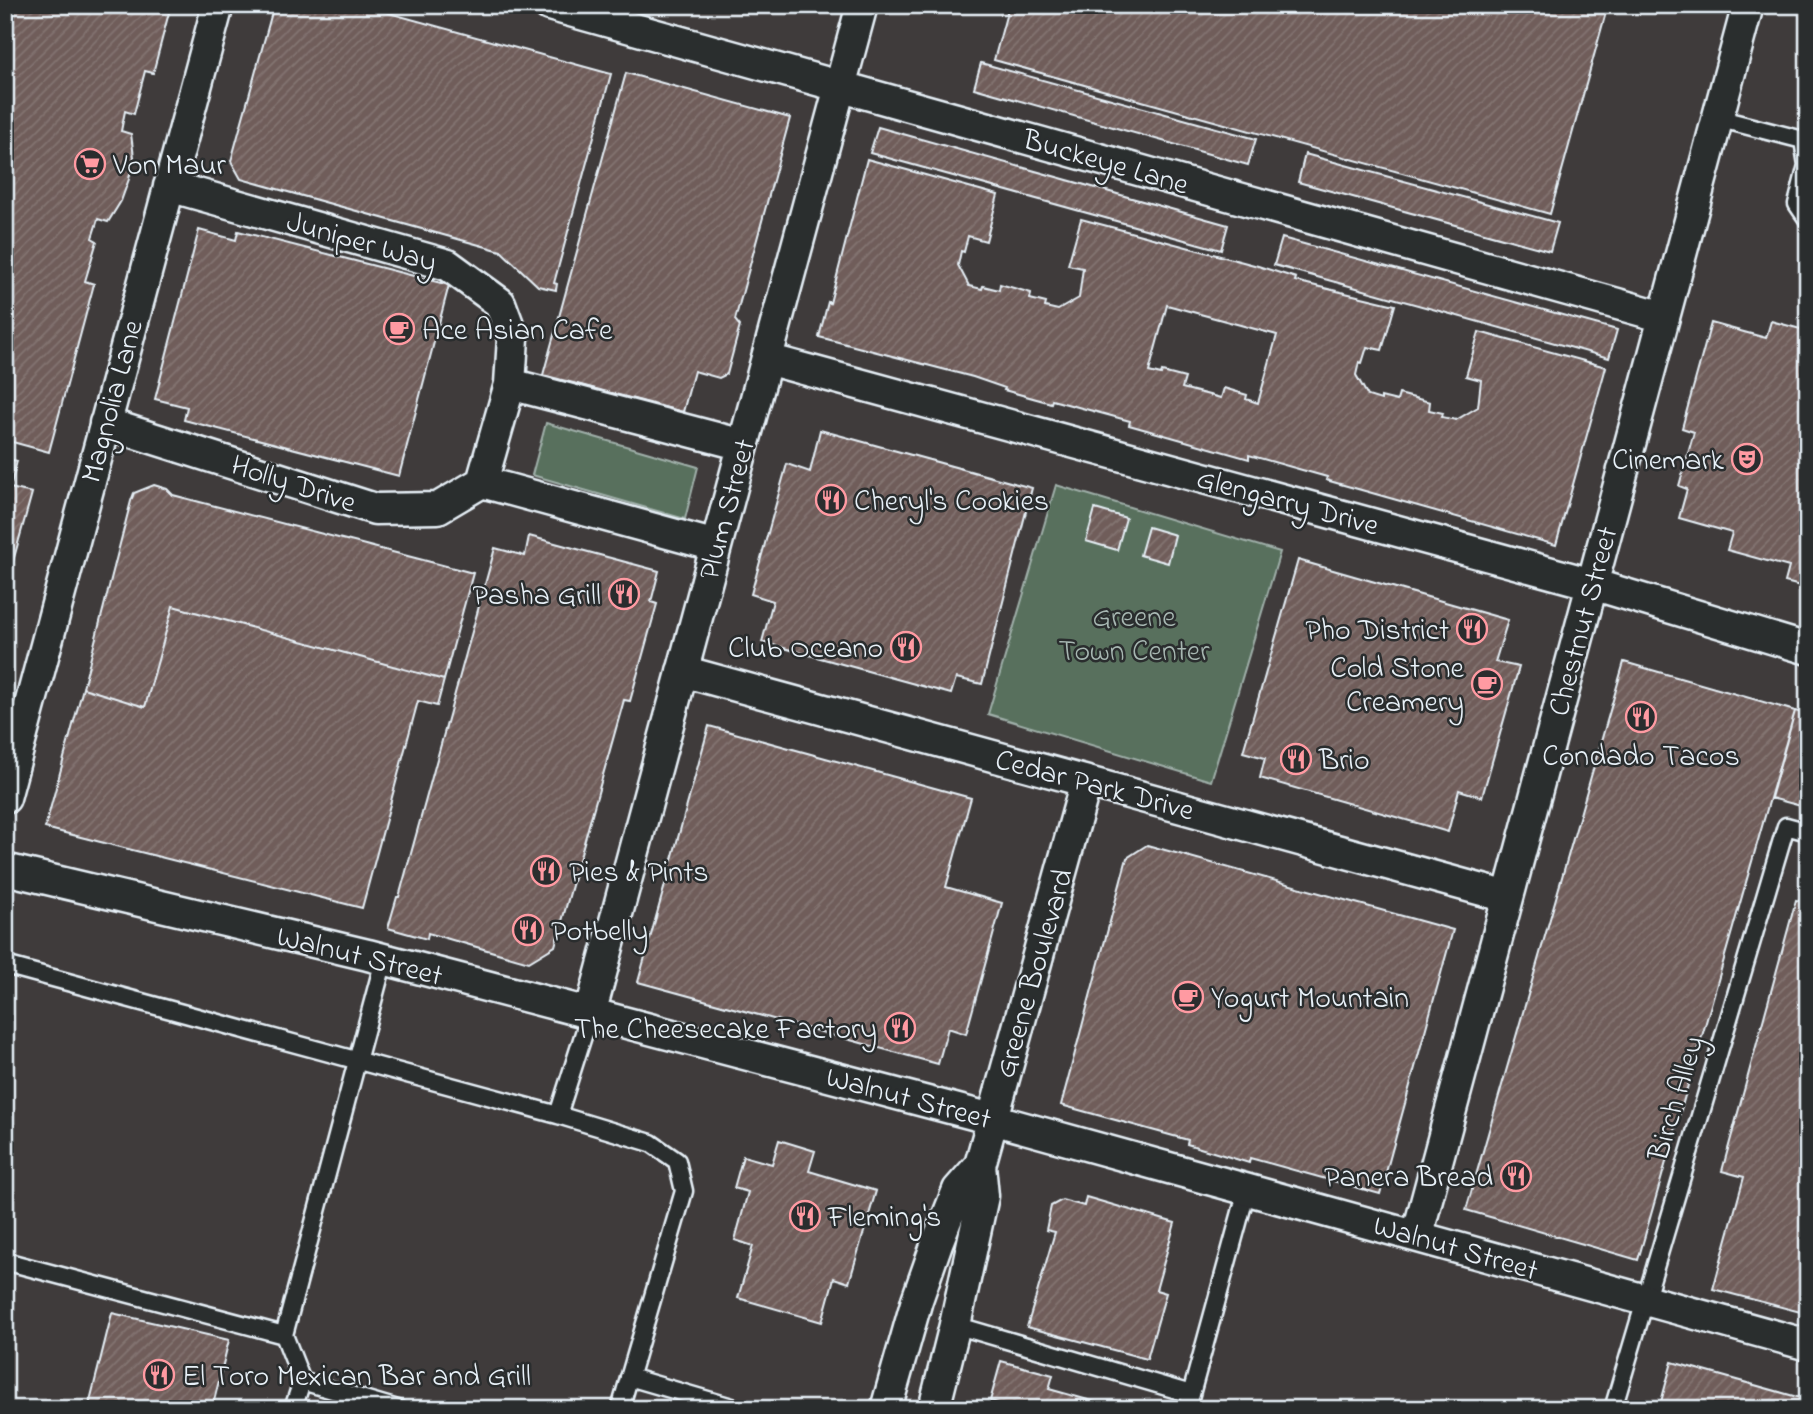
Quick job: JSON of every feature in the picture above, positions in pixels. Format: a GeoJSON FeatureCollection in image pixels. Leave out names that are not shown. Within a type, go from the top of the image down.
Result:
{"type":"FeatureCollection","features":[{"type":"Feature","properties":{"kind":"street","name":"Magnolia Lane"},"geometry":{"type":"LineString","coordinates":[[5,798],[218,5]]}},
{"type":"Feature","properties":{"kind":"street","name":"Buckeye Lane"},"geometry":{"type":"LineString","coordinates":[[549,5],[1664,317]]}},
{"type":"Feature","properties":{"kind":"street","name":"Plum Street"},"geometry":{"type":"LineString","coordinates":[[590,1014],[862,5]]}},
{"type":"Feature","properties":{"kind":"street","name":"Chestnut Street"},"geometry":{"type":"LineString","coordinates":[[1417,1236],[1748,5]]}},
{"type":"Feature","properties":{"kind":"street","name":"Juniper Way"},"geometry":{"type":"LineString","coordinates":[[169,186],[448,265],[500,303],[513,338],[510,384],[482,482]]}},
{"type":"Feature","properties":{"kind":"street","name":"Glengarry Drive"},"geometry":{"type":"LineString","coordinates":[[767,359],[1592,584],[1808,649]]}},
{"type":"Feature","properties":{"kind":"street"},"geometry":{"type":"LineString","coordinates":[[510,384],[743,445]]}},
{"type":"Feature","properties":{"kind":"street","name":"Holly Drive"},"geometry":{"type":"LineString","coordinates":[[105,423],[375,509],[438,508],[482,482]]}},
{"type":"Feature","properties":{"kind":"street"},"geometry":{"type":"LineString","coordinates":[[482,482],[716,546]]}},
{"type":"Feature","properties":{"kind":"street","name":"Cedar Park Drive"},"geometry":{"type":"LineString","coordinates":[[682,671],[1508,897]]}},
{"type":"Feature","properties":{"kind":"street","name":"Greene Boulevard"},"geometry":{"type":"LineString","coordinates":[[934,1409],[956,1325],[983,1195],[980,1165],[1086,782]]}},
{"type":"Feature","properties":{"kind":"street","name":"Walnut Street"},"geometry":{"type":"LineString","coordinates":[[5,869],[384,960],[992,1119],[1808,1345]]}},
{"type":"Feature","properties":{"kind":"street","name":"Greene Boulevard"},"geometry":{"type":"LineString","coordinates":[[886,1409],[936,1243],[958,1190],[980,1165]]}},
{"type":"Feature","properties":{"kind":"lane"},"geometry":{"type":"LineString","coordinates":[[1717,118],[1806,137],[1807,165],[1797,204],[1808,220]]}},
{"type":"Feature","properties":{"kind":"lane","name":"Birch Alley"},"geometry":{"type":"LineString","coordinates":[[1613,1409],[1786,826],[1808,832]]}},
{"type":"Feature","properties":{"kind":"lane"},"geometry":{"type":"LineString","coordinates":[[293,1409],[302,1381],[284,1335],[384,960]]}},
{"type":"Feature","properties":{"kind":"lane"},"geometry":{"type":"LineString","coordinates":[[5,965],[558,1115],[651,1143],[677,1161],[684,1191],[620,1409]]}},
{"type":"Feature","properties":{"kind":"lane"},"geometry":{"type":"LineString","coordinates":[[558,1115],[590,1014]]}},
{"type":"Feature","properties":{"kind":"lane"},"geometry":{"type":"LineString","coordinates":[[956,1325],[1189,1401],[1247,1190]]}},
{"type":"Feature","properties":{"kind":"lane"},"geometry":{"type":"LineString","coordinates":[[5,1261],[284,1335]]}},
{"type":"Feature","properties":{"kind":"lane"},"geometry":{"type":"LineString","coordinates":[[629,1377],[739,1409]]}},
{"type":"Feature","properties":{"kind":"lane"},"geometry":{"type":"LineString","coordinates":[[302,1381],[398,1409]]}},
{"type":"Feature","properties":{"kind":"green space"},"geometry":{"type":"Polygon","coordinates":[[[546,423],[698,467],[685,519],[532,475],[546,423]]]}},
{"type":"Feature","properties":{"kind":"green space","name":"Greene Town Center"},"geometry":{"type":"Polygon","coordinates":[[[1056,485],[1280,552],[1211,781],[988,714],[1056,485]]]}},
{"type":"Feature","properties":{"kind":"building"},"geometry":{"type":"Polygon","coordinates":[[[5,5],[171,5],[153,73],[145,71],[134,114],[125,111],[121,131],[131,134],[134,157],[121,201],[108,222],[98,219],[92,238],[97,241],[85,281],[94,284],[49,452],[5,440],[5,5]]]}},
{"type":"Feature","properties":{"kind":"building"},"geometry":{"type":"Polygon","coordinates":[[[274,5],[360,5],[611,74],[554,283],[557,284],[556,290],[538,286],[501,251],[241,179],[231,161],[274,5]]]}},
{"type":"Feature","properties":{"kind":"building"},"geometry":{"type":"Polygon","coordinates":[[[1009,5],[1608,5],[1550,214],[994,60],[1009,5]]]}},
{"type":"Feature","properties":{"kind":"building"},"geometry":{"type":"Polygon","coordinates":[[[981,63],[1256,139],[1248,165],[974,88],[981,63]]]}},
{"type":"Feature","properties":{"kind":"building"},"geometry":{"type":"Polygon","coordinates":[[[626,73],[790,118],[735,320],[740,326],[727,374],[719,378],[694,371],[683,412],[543,375],[626,73]]]}},
{"type":"Feature","properties":{"kind":"building"},"geometry":{"type":"Polygon","coordinates":[[[878,127],[1228,225],[1221,250],[870,153],[878,127]]]}},
{"type":"Feature","properties":{"kind":"building"},"geometry":{"type":"Polygon","coordinates":[[[1305,154],[1558,223],[1550,251],[1298,182],[1305,154]]]}},
{"type":"Feature","properties":{"kind":"building"},"geometry":{"type":"Polygon","coordinates":[[[867,159],[998,195],[986,241],[968,236],[964,252],[961,251],[958,265],[969,286],[999,290],[1000,284],[1031,293],[1030,299],[1046,303],[1045,307],[1058,310],[1079,298],[1083,268],[1068,265],[1081,219],[1258,266],[1296,278],[1295,281],[1395,305],[1382,350],[1367,347],[1356,375],[1368,396],[1381,400],[1381,397],[1397,401],[1399,394],[1430,402],[1429,410],[1456,420],[1478,407],[1481,380],[1466,376],[1479,332],[1606,367],[1556,545],[1326,480],[1327,477],[1249,455],[1249,459],[1129,425],[1130,421],[1052,400],[1051,403],[1004,390],[1005,388],[973,377],[819,337],[828,302],[830,303],[867,159]],[[1167,305],[1149,372],[1161,375],[1162,372],[1185,378],[1182,388],[1221,398],[1224,388],[1247,395],[1246,399],[1258,403],[1277,335],[1167,305]]]}},
{"type":"Feature","properties":{"kind":"building"},"geometry":{"type":"Polygon","coordinates":[[[199,230],[236,240],[238,231],[449,285],[399,476],[184,420],[187,407],[155,399],[199,230]]]}},
{"type":"Feature","properties":{"kind":"building"},"geometry":{"type":"Polygon","coordinates":[[[1282,238],[1617,330],[1609,358],[1274,265],[1282,238]]]}},
{"type":"Feature","properties":{"kind":"building","name":"Cinemark"},"geometry":{"type":"Polygon","coordinates":[[[1771,321],[1808,331],[1808,588],[1785,582],[1789,567],[1727,550],[1732,533],[1679,518],[1687,489],[1679,486],[1694,432],[1682,428],[1711,323],[1766,338],[1771,321]]]}},
{"type":"Feature","properties":{"kind":"building"},"geometry":{"type":"Polygon","coordinates":[[[820,430],[1032,488],[982,684],[956,678],[951,694],[762,642],[773,601],[751,594],[787,464],[810,472],[820,430]]]}},
{"type":"Feature","properties":{"kind":"building"},"geometry":{"type":"Polygon","coordinates":[[[5,458],[17,461],[10,488],[32,493],[5,590],[5,458]]]}},
{"type":"Feature","properties":{"kind":"building"},"geometry":{"type":"Polygon","coordinates":[[[154,485],[167,489],[173,495],[473,573],[444,680],[173,606],[145,707],[83,688],[131,501],[134,493],[154,485]]]}},
{"type":"Feature","properties":{"kind":"building"},"geometry":{"type":"Polygon","coordinates":[[[1095,509],[1126,518],[1117,550],[1086,541],[1095,509]]]}},
{"type":"Feature","properties":{"kind":"building"},"geometry":{"type":"Polygon","coordinates":[[[1148,527],[1175,535],[1168,563],[1140,555],[1148,527]]]}},
{"type":"Feature","properties":{"kind":"building"},"geometry":{"type":"Polygon","coordinates":[[[529,536],[659,571],[651,602],[657,604],[630,701],[624,700],[555,946],[529,962],[428,933],[427,939],[388,928],[399,897],[495,548],[525,556],[529,536]]]}},
{"type":"Feature","properties":{"kind":"building"},"geometry":{"type":"Polygon","coordinates":[[[1298,560],[1508,620],[1495,662],[1519,667],[1482,797],[1459,790],[1448,832],[1260,778],[1265,758],[1243,752],[1298,560]]]}},
{"type":"Feature","properties":{"kind":"building"},"geometry":{"type":"Polygon","coordinates":[[[173,606],[444,680],[437,706],[418,701],[362,908],[45,828],[83,688],[145,707],[173,606]]]}},
{"type":"Feature","properties":{"kind":"building"},"geometry":{"type":"Polygon","coordinates":[[[1624,662],[1795,711],[1638,1260],[1466,1210],[1624,662]]]}},
{"type":"Feature","properties":{"kind":"building"},"geometry":{"type":"Polygon","coordinates":[[[1795,711],[1808,714],[1808,808],[1771,798],[1795,711]]]}},
{"type":"Feature","properties":{"kind":"building"},"geometry":{"type":"Polygon","coordinates":[[[709,726],[971,798],[946,887],[1002,903],[966,1034],[948,1028],[938,1064],[638,982],[709,726]]]}},
{"type":"Feature","properties":{"kind":"building"},"geometry":{"type":"Polygon","coordinates":[[[1147,845],[1453,930],[1380,1194],[1250,1158],[1249,1163],[1187,1144],[1188,1140],[1061,1105],[1127,858],[1147,845]]]}},
{"type":"Feature","properties":{"kind":"building"},"geometry":{"type":"Polygon","coordinates":[[[1796,900],[1808,903],[1808,1314],[1713,1289],[1744,1177],[1722,1171],[1796,900]]]}},
{"type":"Feature","properties":{"kind":"building","name":"Fleming's"},"geometry":{"type":"Polygon","coordinates":[[[779,1140],[815,1151],[809,1171],[876,1191],[849,1283],[834,1278],[822,1322],[738,1298],[753,1246],[735,1240],[748,1192],[734,1188],[743,1156],[772,1164],[779,1140]]]}},
{"type":"Feature","properties":{"kind":"building"},"geometry":{"type":"Polygon","coordinates":[[[1086,1197],[1175,1223],[1156,1290],[1166,1293],[1147,1359],[1027,1327],[1055,1232],[1046,1230],[1051,1206],[1062,1200],[1084,1206],[1086,1197]]]}},
{"type":"Feature","properties":{"kind":"building","name":"El Toro Mexican Bar and Grill"},"geometry":{"type":"Polygon","coordinates":[[[112,1313],[229,1340],[212,1409],[88,1409],[112,1313]]]}},
{"type":"Feature","properties":{"kind":"building"},"geometry":{"type":"Polygon","coordinates":[[[1001,1361],[1053,1375],[1049,1389],[1120,1409],[1002,1409],[1003,1404],[990,1401],[1001,1361]]]}},
{"type":"Feature","properties":{"kind":"building"},"geometry":{"type":"Polygon","coordinates":[[[1672,1362],[1808,1400],[1808,1409],[1659,1409],[1672,1362]]]}},
{"type":"Feature","properties":{"kind":"place","name":"Von Maur"},"geometry":{"type":"Point","coordinates":[90,164]}},
{"type":"Feature","properties":{"kind":"place","name":"Ace Asian Cafe"},"geometry":{"type":"Point","coordinates":[399,329]}},
{"type":"Feature","properties":{"kind":"place","name":"Cinemark"},"geometry":{"type":"Point","coordinates":[1747,459]}},
{"type":"Feature","properties":{"kind":"place","name":"Cheryl's Cookies"},"geometry":{"type":"Point","coordinates":[831,500]}},
{"type":"Feature","properties":{"kind":"place","name":"Pasha Grill"},"geometry":{"type":"Point","coordinates":[624,594]}},
{"type":"Feature","properties":{"kind":"place","name":"Pho District"},"geometry":{"type":"Point","coordinates":[1472,629]}},
{"type":"Feature","properties":{"kind":"place","name":"Club Oceano"},"geometry":{"type":"Point","coordinates":[906,647]}},
{"type":"Feature","properties":{"kind":"place","name":"Cold Stone Creamery"},"geometry":{"type":"Point","coordinates":[1487,684]}},
{"type":"Feature","properties":{"kind":"place","name":"Condado Tacos"},"geometry":{"type":"Point","coordinates":[1641,717]}},
{"type":"Feature","properties":{"kind":"place","name":"Brio"},"geometry":{"type":"Point","coordinates":[1296,759]}},
{"type":"Feature","properties":{"kind":"place","name":"Pies & Pints"},"geometry":{"type":"Point","coordinates":[546,871]}},
{"type":"Feature","properties":{"kind":"place","name":"Potbelly"},"geometry":{"type":"Point","coordinates":[528,930]}},
{"type":"Feature","properties":{"kind":"place","name":"Yogurt Mountain"},"geometry":{"type":"Point","coordinates":[1188,997]}},
{"type":"Feature","properties":{"kind":"place","name":"The Cheesecake Factory"},"geometry":{"type":"Point","coordinates":[900,1028]}},
{"type":"Feature","properties":{"kind":"place","name":"Panera Bread"},"geometry":{"type":"Point","coordinates":[1516,1176]}},
{"type":"Feature","properties":{"kind":"place","name":"Fleming's"},"geometry":{"type":"Point","coordinates":[805,1216]}},
{"type":"Feature","properties":{"kind":"place","name":"El Toro Mexican Bar and Grill"},"geometry":{"type":"Point","coordinates":[159,1375]}}]}
